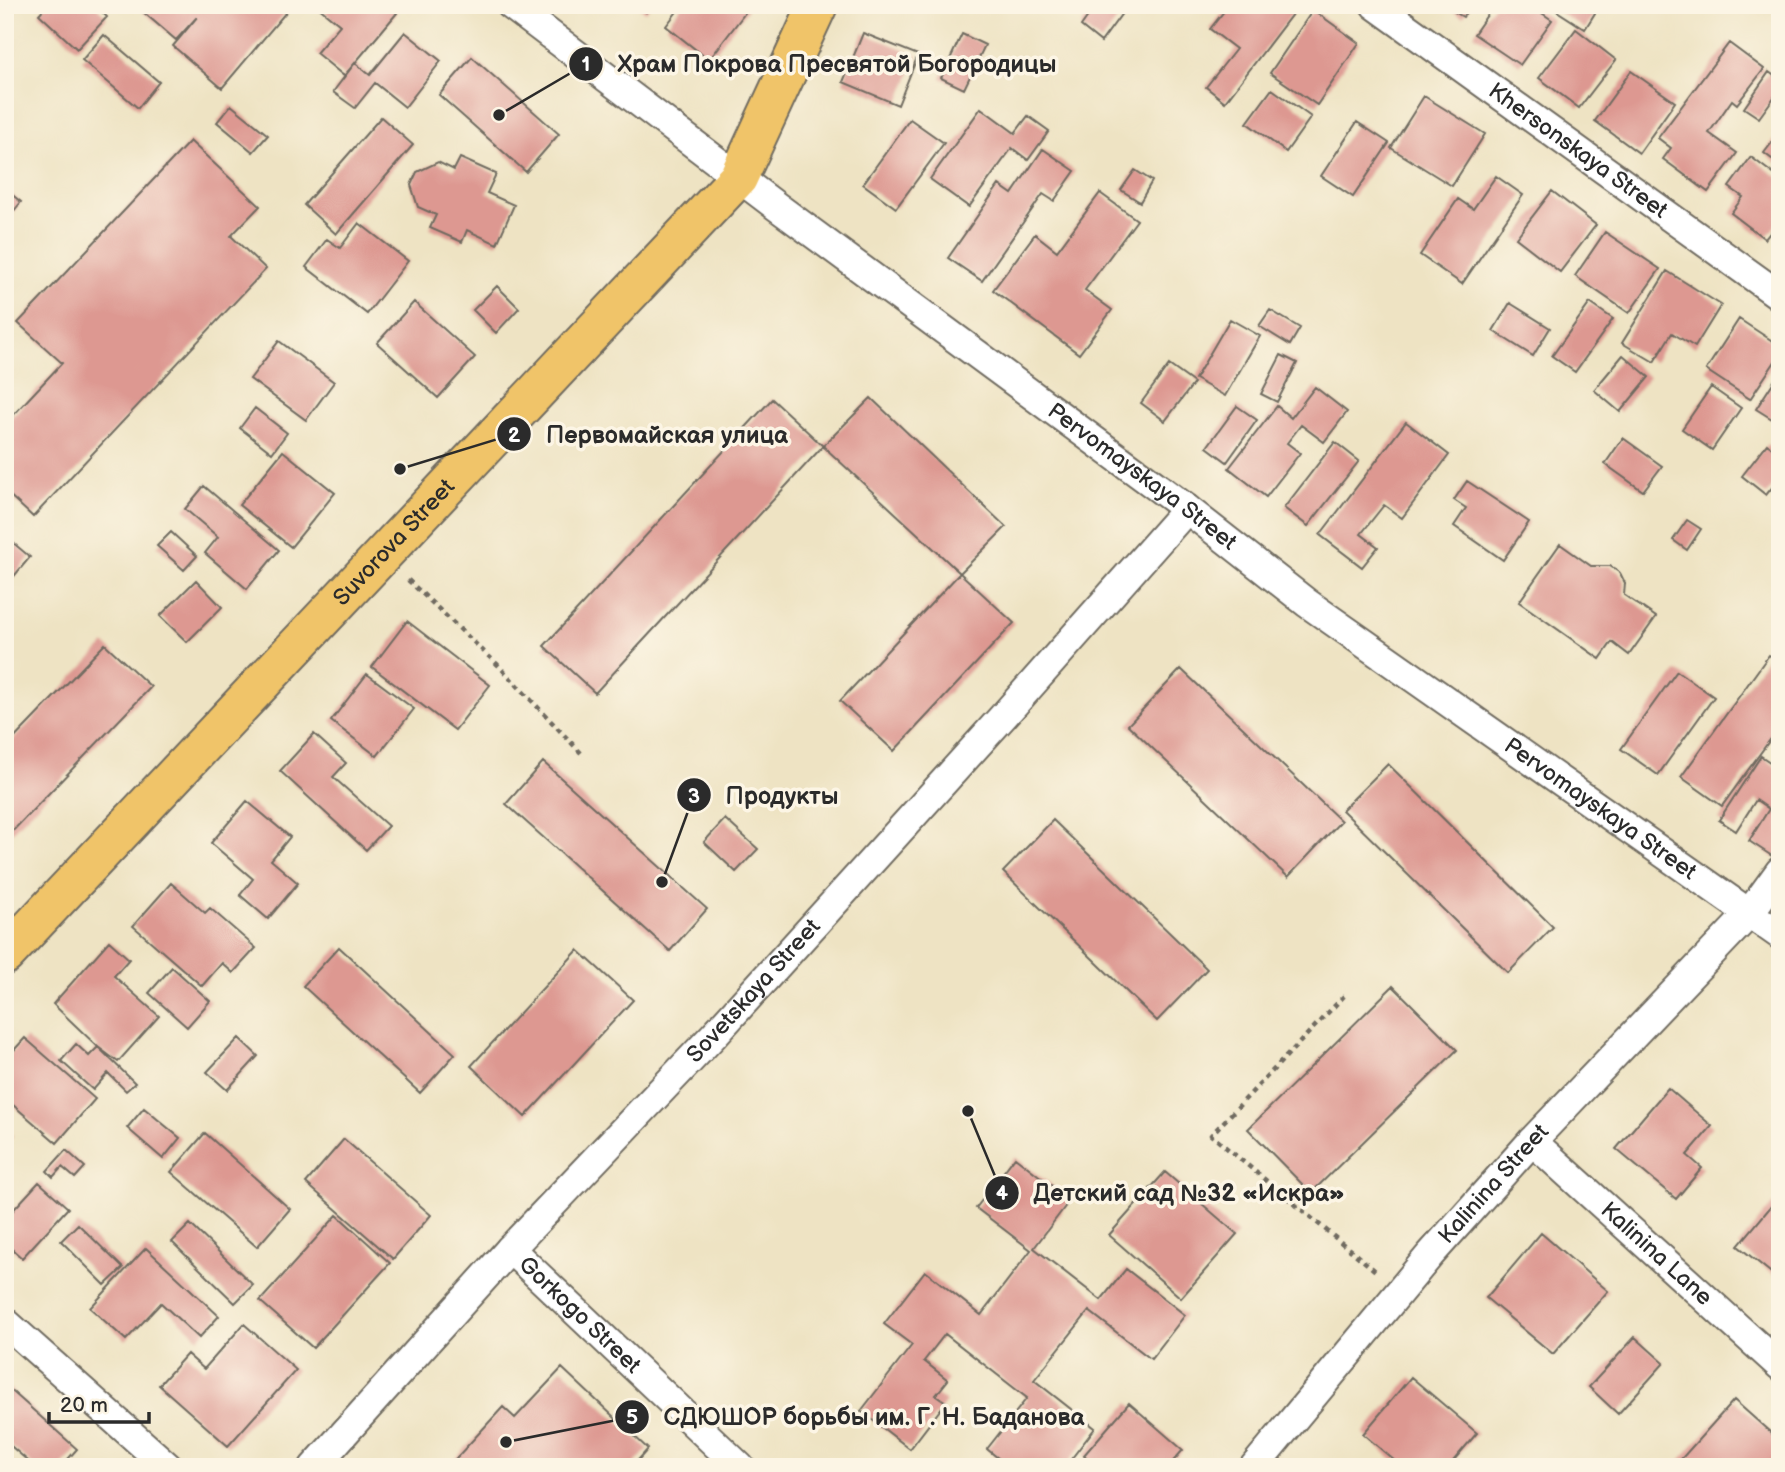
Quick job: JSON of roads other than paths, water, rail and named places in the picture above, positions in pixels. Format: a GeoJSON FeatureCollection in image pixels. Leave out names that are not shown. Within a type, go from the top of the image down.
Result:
{"type":"FeatureCollection","features":[{"type":"Feature","properties":{"kind":"main road","name":"Suvorova Street"},"geometry":{"type":"LineString","coordinates":[[5,956],[384,557],[738,178],[818,5]]}},
{"type":"Feature","properties":{"kind":"street","name":"Pervomayskaya Street"},"geometry":{"type":"LineString","coordinates":[[511,5],[738,178],[1187,509],[1307,603],[1780,935]]}},
{"type":"Feature","properties":{"kind":"street","name":"Khersonskaya Street"},"geometry":{"type":"LineString","coordinates":[[1376,5],[1780,296]]}},
{"type":"Feature","properties":{"kind":"street","name":"Sovetskaya Street"},"geometry":{"type":"LineString","coordinates":[[314,1467],[510,1249],[713,1036],[1187,509]]}},
{"type":"Feature","properties":{"kind":"street","name":"Kalinina Street"},"geometry":{"type":"LineString","coordinates":[[1254,1467],[1400,1290],[1532,1141],[1748,915],[1780,871]]}},
{"type":"Feature","properties":{"kind":"street","name":"Kalinina Lane"},"geometry":{"type":"LineString","coordinates":[[1532,1141],[1780,1366]]}},
{"type":"Feature","properties":{"kind":"street","name":"Gorkogo Street"},"geometry":{"type":"LineString","coordinates":[[510,1249],[740,1467]]}},
{"type":"Feature","properties":{"kind":"street"},"geometry":{"type":"LineString","coordinates":[[5,1322],[168,1467]]}},
{"type":"Feature","properties":{"kind":"place","name":"Храм Покрова Пресвятой Богородицы"},"geometry":{"type":"Point","coordinates":[499,115]}},
{"type":"Feature","properties":{"kind":"place","name":"Первомайская улица"},"geometry":{"type":"Point","coordinates":[400,469]}},
{"type":"Feature","properties":{"kind":"place","name":"Продукты"},"geometry":{"type":"Point","coordinates":[662,882]}},
{"type":"Feature","properties":{"kind":"place","name":"Детский сад №32 «Искра»"},"geometry":{"type":"Point","coordinates":[968,1111]}},
{"type":"Feature","properties":{"kind":"place","name":"СДЮШОР борьбы им. Г. Н. Баданова"},"geometry":{"type":"Point","coordinates":[506,1442]}}]}
